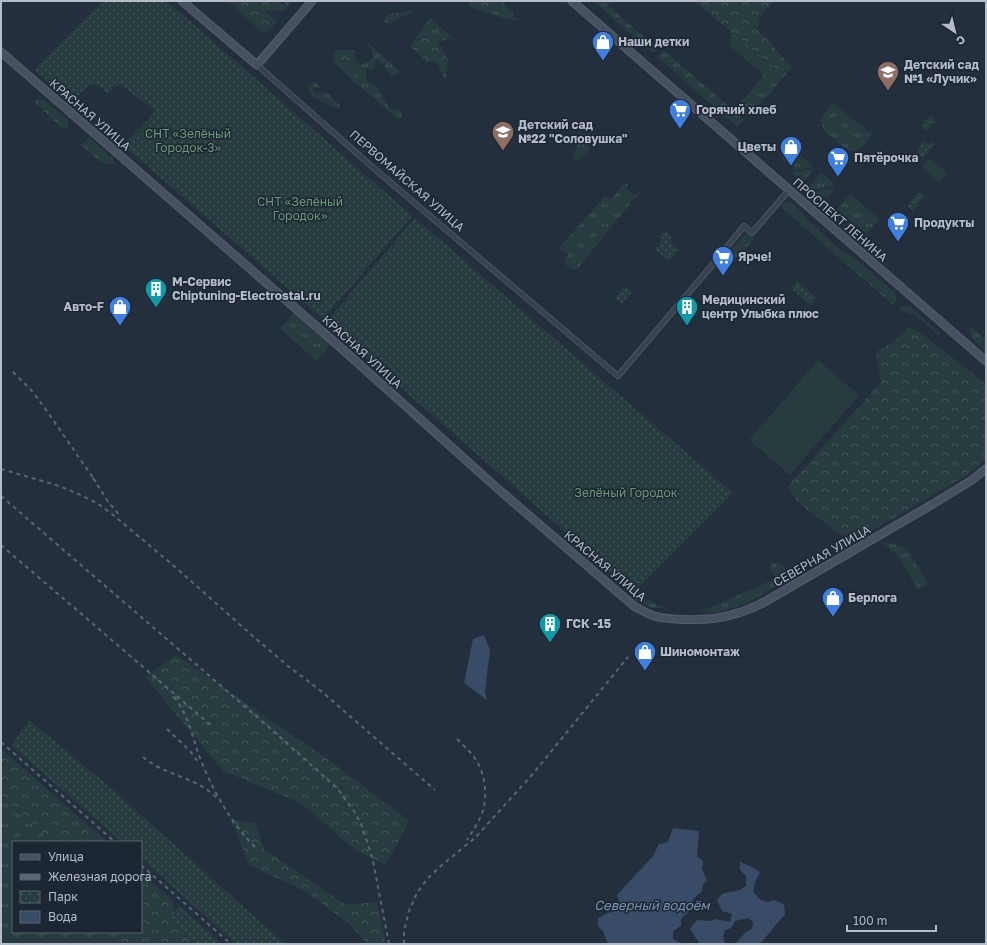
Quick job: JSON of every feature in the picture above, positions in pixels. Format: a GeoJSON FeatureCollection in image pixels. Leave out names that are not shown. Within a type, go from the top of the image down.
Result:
{"type":"FeatureCollection","features":[{"type":"Feature","properties":{"kind":"main road","name":"ПЕРВОМАЙСКАЯ УЛИЦА"},"geometry":{"type":"LineString","coordinates":[[182,1],[257,65]]}},
{"type":"Feature","properties":{"kind":"main road"},"geometry":{"type":"LineString","coordinates":[[257,65],[312,1]]}},
{"type":"Feature","properties":{"kind":"main road","name":"ПРОСПЕКТ ЛЕНИНА"},"geometry":{"type":"LineString","coordinates":[[572,1],[986,361]]}},
{"type":"Feature","properties":{"kind":"main road","name":"КРАСНАЯ УЛИЦА"},"geometry":{"type":"LineString","coordinates":[[1,52],[340,347],[437,435],[578,558],[634,606],[656,617]]}},
{"type":"Feature","properties":{"kind":"main road","name":"СЕВЕРНАЯ УЛИЦА"},"geometry":{"type":"LineString","coordinates":[[656,617],[704,619],[729,616],[753,608],[963,486],[986,469]]}},
{"type":"Feature","properties":{"kind":"street","name":"ПЕРВОМАЙСКАЯ УЛИЦА"},"geometry":{"type":"LineString","coordinates":[[257,65],[377,171],[618,376],[744,226],[752,233],[789,190]]}},
{"type":"Feature","properties":{"kind":"green space"},"geometry":{"type":"Polygon","coordinates":[[[103,1],[167,1],[412,216],[323,319],[123,145],[144,125],[155,111],[120,84],[107,94],[100,86],[91,84],[71,102],[34,70],[103,1]]]}},
{"type":"Feature","properties":{"kind":"green space"},"geometry":{"type":"Polygon","coordinates":[[[228,1],[277,1],[283,5],[287,1],[292,1],[284,11],[265,11],[278,22],[264,34],[228,1]]]}},
{"type":"Feature","properties":{"kind":"green space"},"geometry":{"type":"Polygon","coordinates":[[[471,1],[502,1],[519,21],[507,19],[468,6],[471,1]]]}},
{"type":"Feature","properties":{"kind":"green space"},"geometry":{"type":"Polygon","coordinates":[[[593,1],[610,3],[607,6],[611,9],[613,6],[614,11],[657,48],[653,53],[593,1]]]}},
{"type":"Feature","properties":{"kind":"green space"},"geometry":{"type":"Polygon","coordinates":[[[692,1],[774,1],[758,20],[761,23],[756,29],[792,67],[781,73],[692,1]]]}},
{"type":"Feature","properties":{"kind":"green space"},"geometry":{"type":"Polygon","coordinates":[[[415,11],[391,23],[384,22],[388,14],[415,11]]]}},
{"type":"Feature","properties":{"kind":"green space"},"geometry":{"type":"Polygon","coordinates":[[[430,18],[461,45],[450,38],[438,42],[448,60],[446,79],[444,78],[437,62],[426,62],[410,46],[430,18]]]}},
{"type":"Feature","properties":{"kind":"green space"},"geometry":{"type":"Polygon","coordinates":[[[731,32],[781,73],[792,67],[750,114],[742,107],[741,102],[764,75],[730,46],[731,32]]]}},
{"type":"Feature","properties":{"kind":"green space"},"geometry":{"type":"Polygon","coordinates":[[[366,41],[400,72],[392,76],[377,59],[373,71],[366,68],[366,79],[377,87],[389,108],[400,110],[402,116],[399,120],[352,80],[355,78],[347,69],[349,65],[354,64],[356,60],[361,65],[374,57],[366,41]]]}},
{"type":"Feature","properties":{"kind":"green space"},"geometry":{"type":"Polygon","coordinates":[[[335,50],[355,50],[356,60],[354,64],[349,65],[347,68],[353,73],[355,78],[352,80],[333,61],[335,50]]]}},
{"type":"Feature","properties":{"kind":"green space"},"geometry":{"type":"Polygon","coordinates":[[[663,51],[744,119],[737,127],[657,57],[663,51]]]}},
{"type":"Feature","properties":{"kind":"green space"},"geometry":{"type":"Polygon","coordinates":[[[315,82],[320,87],[312,88],[315,92],[327,93],[340,105],[337,109],[313,97],[307,87],[315,82]]]}},
{"type":"Feature","properties":{"kind":"green space"},"geometry":{"type":"Polygon","coordinates":[[[42,99],[68,120],[67,129],[59,126],[34,101],[42,99]]]}},
{"type":"Feature","properties":{"kind":"green space"},"geometry":{"type":"Polygon","coordinates":[[[833,103],[872,134],[856,151],[849,151],[824,131],[820,119],[833,103]]]}},
{"type":"Feature","properties":{"kind":"green space"},"geometry":{"type":"Polygon","coordinates":[[[930,115],[936,121],[929,129],[925,130],[922,127],[922,124],[930,115]]]}},
{"type":"Feature","properties":{"kind":"green space"},"geometry":{"type":"Polygon","coordinates":[[[581,130],[589,147],[589,152],[578,161],[573,158],[581,130]]]}},
{"type":"Feature","properties":{"kind":"green space"},"geometry":{"type":"Polygon","coordinates":[[[89,137],[113,159],[116,165],[101,163],[81,145],[89,137]]]}},
{"type":"Feature","properties":{"kind":"green space"},"geometry":{"type":"Polygon","coordinates":[[[923,141],[927,144],[933,142],[935,144],[923,158],[919,156],[918,152],[923,141]]]}},
{"type":"Feature","properties":{"kind":"green space"},"geometry":{"type":"Polygon","coordinates":[[[786,143],[814,167],[792,170],[795,166],[786,160],[784,162],[782,159],[786,143]]]}},
{"type":"Feature","properties":{"kind":"green space"},"geometry":{"type":"Polygon","coordinates":[[[930,158],[947,173],[939,183],[922,167],[930,158]]]}},
{"type":"Feature","properties":{"kind":"green space"},"geometry":{"type":"Polygon","coordinates":[[[814,169],[803,182],[791,172],[814,169]]]}},
{"type":"Feature","properties":{"kind":"green space"},"geometry":{"type":"Polygon","coordinates":[[[821,172],[835,186],[812,190],[809,187],[821,172]]]}},
{"type":"Feature","properties":{"kind":"green space"},"geometry":{"type":"Polygon","coordinates":[[[625,183],[628,185],[625,188],[635,195],[639,191],[640,192],[579,267],[574,270],[568,267],[564,263],[568,255],[560,249],[560,247],[603,198],[606,197],[610,200],[625,183]]]}},
{"type":"Feature","properties":{"kind":"green space"},"geometry":{"type":"Polygon","coordinates":[[[835,188],[825,201],[813,192],[835,188]]]}},
{"type":"Feature","properties":{"kind":"green space"},"geometry":{"type":"Polygon","coordinates":[[[919,192],[925,197],[913,211],[907,206],[919,192]]]}},
{"type":"Feature","properties":{"kind":"green space"},"geometry":{"type":"Polygon","coordinates":[[[850,194],[879,219],[867,234],[837,209],[850,194]]]}},
{"type":"Feature","properties":{"kind":"green space"},"geometry":{"type":"Polygon","coordinates":[[[789,201],[841,250],[852,256],[895,293],[897,300],[893,305],[781,207],[784,202],[789,201]]]}},
{"type":"Feature","properties":{"kind":"green space","name":"Зелёный Городок"},"geometry":{"type":"Polygon","coordinates":[[[415,218],[733,493],[634,592],[326,322],[415,218]]]}},
{"type":"Feature","properties":{"kind":"green space"},"geometry":{"type":"Polygon","coordinates":[[[665,231],[672,237],[670,241],[679,249],[669,261],[655,249],[662,240],[660,236],[665,231]]]}},
{"type":"Feature","properties":{"kind":"green space"},"geometry":{"type":"Polygon","coordinates":[[[744,235],[751,235],[753,238],[752,242],[733,262],[729,262],[726,256],[744,235]]]}},
{"type":"Feature","properties":{"kind":"green space"},"geometry":{"type":"Polygon","coordinates":[[[797,281],[817,298],[810,305],[791,288],[797,281]]]}},
{"type":"Feature","properties":{"kind":"green space"},"geometry":{"type":"Polygon","coordinates":[[[625,286],[632,292],[622,304],[615,298],[625,286]]]}},
{"type":"Feature","properties":{"kind":"green space"},"geometry":{"type":"Polygon","coordinates":[[[906,305],[911,307],[940,333],[938,335],[915,315],[898,310],[906,305]]]}},
{"type":"Feature","properties":{"kind":"green space"},"geometry":{"type":"Polygon","coordinates":[[[295,312],[329,341],[327,349],[317,360],[315,360],[280,328],[295,312]]]}},
{"type":"Feature","properties":{"kind":"green space"},"geometry":{"type":"Polygon","coordinates":[[[910,327],[926,337],[986,384],[986,459],[966,476],[854,541],[840,534],[800,504],[787,487],[881,382],[876,352],[892,343],[910,327]]]}},
{"type":"Feature","properties":{"kind":"green space"},"geometry":{"type":"Polygon","coordinates":[[[971,327],[986,340],[986,351],[973,338],[970,331],[971,327]]]}},
{"type":"Feature","properties":{"kind":"green space"},"geometry":{"type":"Polygon","coordinates":[[[818,360],[859,395],[790,475],[749,440],[818,360]]]}},
{"type":"Feature","properties":{"kind":"green space"},"geometry":{"type":"Polygon","coordinates":[[[887,542],[903,547],[910,553],[928,584],[918,590],[898,556],[884,544],[887,542]]]}},
{"type":"Feature","properties":{"kind":"green space"},"geometry":{"type":"Polygon","coordinates":[[[772,562],[780,563],[791,577],[747,603],[717,613],[700,612],[777,578],[770,569],[772,562]]]}},
{"type":"Feature","properties":{"kind":"green space"},"geometry":{"type":"Polygon","coordinates":[[[634,592],[657,605],[667,607],[652,608],[634,599],[634,592]]]}},
{"type":"Feature","properties":{"kind":"green space"},"geometry":{"type":"Polygon","coordinates":[[[176,655],[332,762],[409,821],[386,865],[357,851],[299,802],[223,771],[145,677],[176,655]]]}},
{"type":"Feature","properties":{"kind":"green space"},"geometry":{"type":"Polygon","coordinates":[[[29,720],[111,788],[285,944],[236,944],[142,859],[142,841],[121,841],[12,746],[29,720]]]}},
{"type":"Feature","properties":{"kind":"green space"},"geometry":{"type":"Polygon","coordinates":[[[1,749],[106,841],[50,841],[1,795],[1,749]]]}},
{"type":"Feature","properties":{"kind":"green space"},"geometry":{"type":"Polygon","coordinates":[[[1,795],[50,841],[12,841],[12,933],[119,933],[113,944],[1,944],[1,795]]]}},
{"type":"Feature","properties":{"kind":"green space"},"geometry":{"type":"Polygon","coordinates":[[[230,818],[256,824],[264,849],[346,905],[377,902],[386,944],[367,944],[350,924],[303,890],[249,865],[230,818]]]}},
{"type":"Feature","properties":{"kind":"green space"},"geometry":{"type":"Polygon","coordinates":[[[142,874],[172,900],[175,911],[169,919],[195,944],[113,944],[119,933],[142,933],[142,874]]]}},
{"type":"Feature","properties":{"kind":"green space"},"geometry":{"type":"Polygon","coordinates":[[[179,906],[222,944],[195,944],[169,919],[179,906]]]}},
{"type":"Feature","properties":{"kind":"water"},"geometry":{"type":"Polygon","coordinates":[[[484,635],[490,650],[485,691],[487,700],[464,683],[473,639],[484,635]]]}},
{"type":"Feature","properties":{"kind":"water","name":"Северный водоём"},"geometry":{"type":"Polygon","coordinates":[[[673,828],[699,831],[697,856],[703,861],[702,869],[707,881],[703,884],[702,891],[693,899],[692,908],[681,919],[681,926],[673,931],[673,939],[683,944],[608,944],[603,931],[598,926],[598,918],[617,910],[620,904],[617,895],[653,856],[659,844],[668,842],[673,828]]]}},
{"type":"Feature","properties":{"kind":"water","name":"Северный водоём"},"geometry":{"type":"Polygon","coordinates":[[[740,862],[760,872],[755,882],[753,892],[761,900],[768,902],[774,900],[784,904],[785,914],[760,944],[735,944],[745,933],[752,929],[753,922],[748,918],[735,921],[731,928],[725,930],[723,936],[725,943],[728,944],[700,944],[690,929],[697,920],[710,921],[716,919],[730,922],[732,914],[722,911],[717,900],[722,894],[740,890],[746,886],[746,876],[740,870],[740,862]]]}},
{"type":"Feature","properties":{"kind":"railway"},"geometry":{"type":"LineString","coordinates":[[13,372],[32,391],[96,482]]}},
{"type":"Feature","properties":{"kind":"railway"},"geometry":{"type":"LineString","coordinates":[[1,469],[56,485],[74,492],[97,503],[112,514],[174,566],[255,638],[321,691],[435,790]]}},
{"type":"Feature","properties":{"kind":"railway"},"geometry":{"type":"LineString","coordinates":[[93,478],[119,515]]}},
{"type":"Feature","properties":{"kind":"railway"},"geometry":{"type":"LineString","coordinates":[[1,496],[271,729],[337,788],[354,811],[366,838],[373,861],[389,944]]}},
{"type":"Feature","properties":{"kind":"railway"},"geometry":{"type":"LineString","coordinates":[[1,545],[213,727]]}},
{"type":"Feature","properties":{"kind":"railway"},"geometry":{"type":"LineString","coordinates":[[404,944],[404,931],[409,911],[417,893],[427,879],[476,837],[532,775],[628,657]]}},
{"type":"Feature","properties":{"kind":"railway"},"geometry":{"type":"LineString","coordinates":[[174,697],[179,703],[186,717],[198,753],[222,804],[238,828],[257,849]]}},
{"type":"Feature","properties":{"kind":"railway"},"geometry":{"type":"LineString","coordinates":[[167,729],[190,751],[199,763]]}},
{"type":"Feature","properties":{"kind":"railway"},"geometry":{"type":"LineString","coordinates":[[457,739],[476,760],[482,773],[485,788],[485,803],[481,816],[467,840]]}},
{"type":"Feature","properties":{"kind":"railway"},"geometry":{"type":"LineString","coordinates":[[1,742],[114,841]]}},
{"type":"Feature","properties":{"kind":"railway"},"geometry":{"type":"LineString","coordinates":[[143,757],[161,768],[200,785],[217,798]]}},
{"type":"Feature","properties":{"kind":"railway"},"geometry":{"type":"LineString","coordinates":[[142,866],[231,944]]}},
{"type":"Feature","properties":{"kind":"place","name":"Наши детки"},"geometry":{"type":"Point","coordinates":[603,62]}},
{"type":"Feature","properties":{"kind":"place","name":"Детский сад №1 «Лучик»"},"geometry":{"type":"Point","coordinates":[888,92]}},
{"type":"Feature","properties":{"kind":"place","name":"Горячий хлеб"},"geometry":{"type":"Point","coordinates":[680,130]}},
{"type":"Feature","properties":{"kind":"place","name":"Детский сад №22 \"Соловушка\""},"geometry":{"type":"Point","coordinates":[503,152]}},
{"type":"Feature","properties":{"kind":"place","name":"Цветы"},"geometry":{"type":"Point","coordinates":[791,166]}},
{"type":"Feature","properties":{"kind":"place","name":"Пятёрочка"},"geometry":{"type":"Point","coordinates":[838,178]}},
{"type":"Feature","properties":{"kind":"place","name":"Продукты"},"geometry":{"type":"Point","coordinates":[898,242]}},
{"type":"Feature","properties":{"kind":"place","name":"Ярче!"},"geometry":{"type":"Point","coordinates":[723,276]}},
{"type":"Feature","properties":{"kind":"place","name":"M-Сервис Chiptuning-Electrostal.ru"},"geometry":{"type":"Point","coordinates":[156,308]}},
{"type":"Feature","properties":{"kind":"place","name":"Авто-F"},"geometry":{"type":"Point","coordinates":[120,326]}},
{"type":"Feature","properties":{"kind":"place","name":"Медицинский центр Улыбка плюс"},"geometry":{"type":"Point","coordinates":[687,326]}},
{"type":"Feature","properties":{"kind":"place","name":"Берлога"},"geometry":{"type":"Point","coordinates":[833,618]}},
{"type":"Feature","properties":{"kind":"place","name":"ГСК -15"},"geometry":{"type":"Point","coordinates":[550,644]}},
{"type":"Feature","properties":{"kind":"place","name":"Шиномонтаж"},"geometry":{"type":"Point","coordinates":[645,672]}},
{"type":"Feature","properties":{"kind":"park label","name":"СНТ «Зелёный Городок-3»"},"geometry":{"type":"Point","coordinates":[188,141]}},
{"type":"Feature","properties":{"kind":"park label","name":"СНТ «Зелёный Городок»"},"geometry":{"type":"Point","coordinates":[300,209]}}]}
